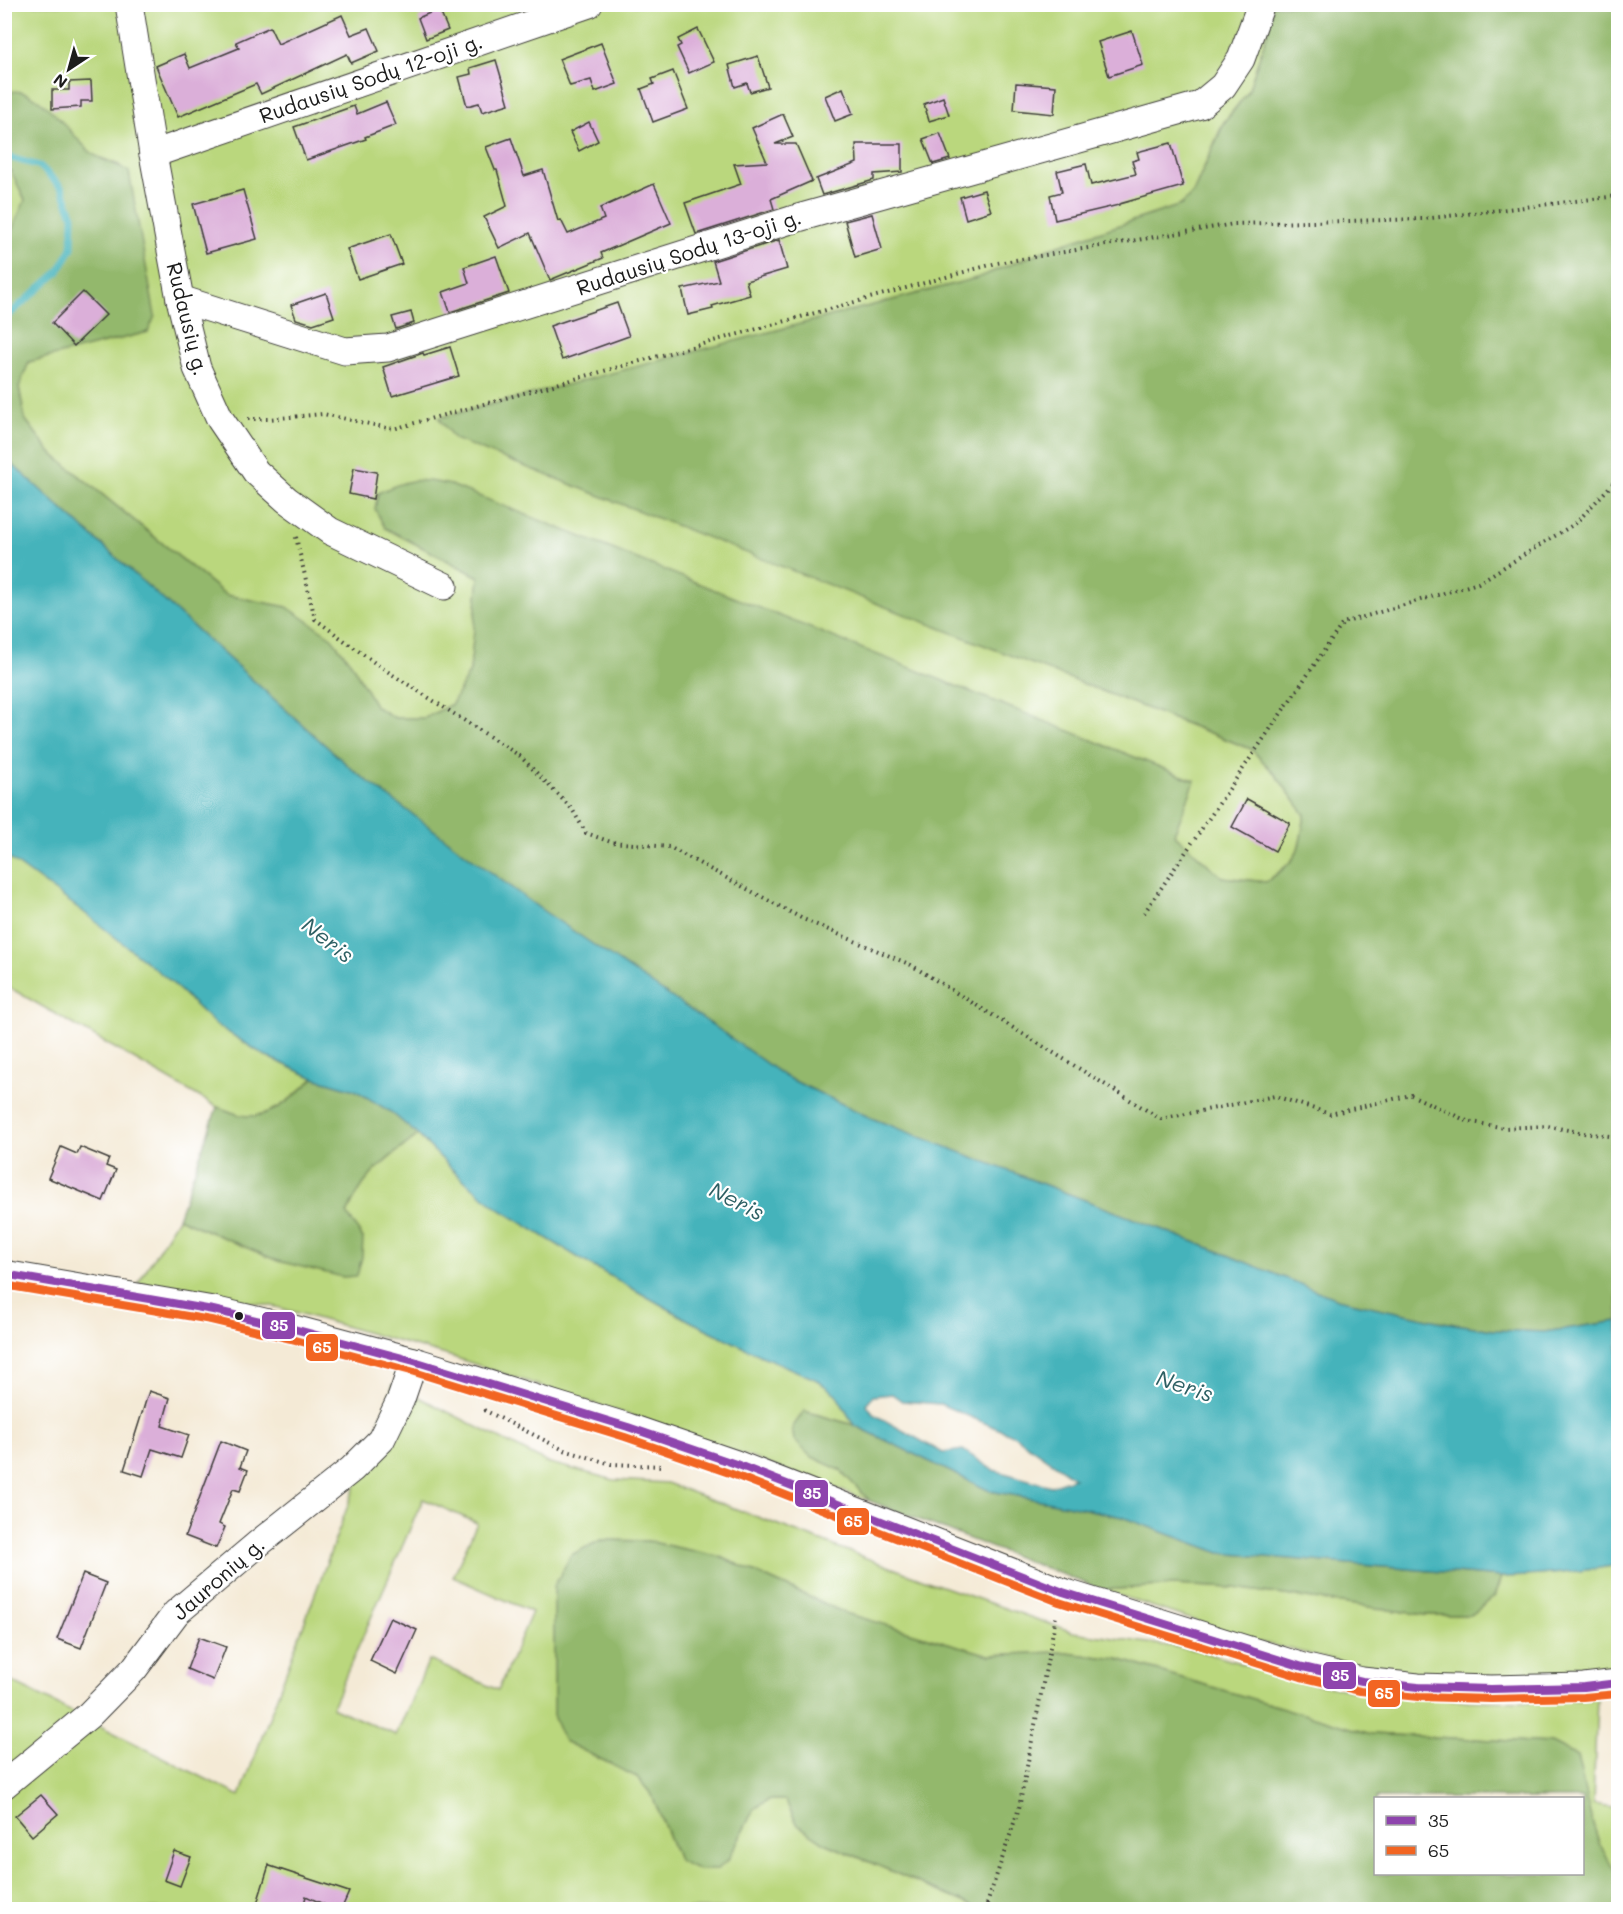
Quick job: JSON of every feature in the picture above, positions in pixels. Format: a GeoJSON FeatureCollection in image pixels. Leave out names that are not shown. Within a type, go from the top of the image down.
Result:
{"type":"FeatureCollection","features":[{"type":"Feature","properties":{"kind":"street","name":"Rudausių g."},"geometry":{"type":"LineString","coordinates":[[129,4],[153,154],[180,299],[197,368],[220,419],[256,472],[287,500],[330,531],[444,586]]}},
{"type":"Feature","properties":{"kind":"street","name":"Rudausių Sodų 12-oji g."},"geometry":{"type":"LineString","coordinates":[[153,154],[589,4]]}},
{"type":"Feature","properties":{"kind":"street","name":"Rudausių Sodų 13-oji g."},"geometry":{"type":"LineString","coordinates":[[180,299],[345,351],[388,348],[791,220],[1200,105],[1223,86],[1241,60],[1261,4]]}},
{"type":"Feature","properties":{"kind":"street"},"geometry":{"type":"LineString","coordinates":[[4,1274],[213,1310],[414,1361],[628,1427],[736,1464],[1063,1592],[1303,1667],[1362,1681],[1418,1687],[1491,1689],[1584,1687],[1618,1683]]}},
{"type":"Feature","properties":{"kind":"street","name":"Jauronių g."},"geometry":{"type":"LineString","coordinates":[[4,1785],[89,1715],[134,1669],[176,1613],[352,1469],[381,1440],[401,1399],[414,1361]]}},
{"type":"Feature","properties":{"kind":"path"},"geometry":{"type":"LineString","coordinates":[[220,419],[269,419],[323,414],[393,429],[997,263],[1234,224],[1424,219],[1618,196]]}},
{"type":"Feature","properties":{"kind":"path"},"geometry":{"type":"LineString","coordinates":[[1144,913],[1342,623],[1478,583],[1576,523],[1618,478]]}},
{"type":"Feature","properties":{"kind":"path"},"geometry":{"type":"LineString","coordinates":[[287,500],[315,619],[379,666],[520,756],[572,809],[586,833],[611,842],[669,847],[803,919],[911,965],[1161,1119],[1275,1096],[1330,1114],[1411,1095],[1467,1121],[1504,1128],[1547,1126],[1618,1137]]}},
{"type":"Feature","properties":{"kind":"path"},"geometry":{"type":"LineString","coordinates":[[985,1910],[1019,1808],[1054,1626],[1063,1592]]}},
{"type":"Feature","properties":{"kind":"green space"},"geometry":{"type":"Polygon","coordinates":[[[1273,5],[1268,31],[1248,92],[1223,123],[1193,193],[1182,205],[1059,245],[977,278],[440,419],[455,439],[1251,749],[1276,775],[1305,815],[1296,855],[1266,882],[1222,877],[1174,834],[1195,780],[385,528],[479,577],[470,671],[452,704],[425,718],[395,718],[376,707],[351,663],[287,607],[226,595],[50,452],[25,419],[19,387],[29,361],[148,332],[120,165],[93,155],[77,139],[10,92],[5,94],[5,6],[1273,5]]]}},
{"type":"Feature","properties":{"kind":"green space"},"geometry":{"type":"Polygon","coordinates":[[[1273,5],[1618,5],[1618,1321],[1544,1332],[1493,1330],[1442,1322],[1337,1299],[871,1118],[784,1076],[539,908],[354,771],[5,458],[5,240],[25,200],[11,171],[5,169],[4,94],[16,91],[28,94],[40,101],[96,156],[129,172],[155,316],[148,332],[29,362],[19,387],[25,419],[50,452],[226,595],[287,607],[330,636],[351,663],[376,707],[395,718],[425,718],[452,704],[470,671],[479,577],[385,528],[375,509],[378,493],[398,484],[421,480],[451,485],[1195,781],[1174,834],[1222,877],[1266,882],[1285,867],[1296,854],[1305,815],[1276,775],[1251,749],[454,439],[439,418],[977,278],[1059,245],[1181,205],[1193,193],[1224,123],[1248,92],[1268,31],[1273,5]]]}},
{"type":"Feature","properties":{"kind":"green space"},"geometry":{"type":"Polygon","coordinates":[[[5,169],[11,170],[25,200],[5,240],[5,169]]]}},
{"type":"Feature","properties":{"kind":"green space"},"geometry":{"type":"Polygon","coordinates":[[[5,855],[81,910],[169,980],[215,1024],[264,1055],[314,1078],[290,1100],[272,1111],[251,1116],[240,1115],[217,1107],[5,985],[5,855]]]}},
{"type":"Feature","properties":{"kind":"green space"},"geometry":{"type":"Polygon","coordinates":[[[314,1078],[355,1090],[391,1112],[418,1135],[368,1178],[347,1214],[363,1238],[362,1257],[357,1276],[343,1277],[278,1261],[178,1218],[217,1107],[240,1115],[262,1114],[281,1106],[314,1078]]]}},
{"type":"Feature","properties":{"kind":"green space"},"geometry":{"type":"Polygon","coordinates":[[[418,1135],[459,1176],[499,1209],[589,1264],[690,1321],[815,1379],[836,1394],[854,1425],[805,1411],[810,1456],[840,1470],[870,1501],[678,1431],[453,1357],[277,1307],[138,1283],[178,1218],[278,1261],[363,1238],[347,1214],[354,1200],[368,1178],[418,1135]]]}},
{"type":"Feature","properties":{"kind":"green space"},"geometry":{"type":"Polygon","coordinates":[[[393,1384],[546,1462],[614,1480],[667,1483],[930,1582],[1073,1632],[1196,1650],[1291,1678],[1336,1688],[1469,1701],[1541,1702],[1597,1699],[1593,1804],[1618,1808],[1618,1876],[1609,1863],[1596,1834],[1577,1756],[1551,1743],[1371,1734],[1118,1659],[1058,1652],[989,1655],[845,1613],[721,1557],[647,1541],[601,1540],[571,1555],[564,1741],[637,1777],[652,1795],[678,1860],[728,1860],[754,1809],[768,1800],[785,1800],[798,1825],[825,1843],[980,1909],[5,1909],[4,1678],[240,1796],[393,1384]],[[423,1499],[332,1707],[396,1735],[429,1660],[498,1690],[532,1612],[453,1577],[477,1523],[423,1499]]]}},
{"type":"Feature","properties":{"kind":"green space"},"geometry":{"type":"Polygon","coordinates":[[[804,1411],[854,1425],[990,1491],[1122,1517],[1220,1553],[1501,1577],[1494,1597],[1471,1615],[1426,1615],[1235,1588],[1173,1585],[1103,1590],[870,1501],[840,1470],[810,1456],[794,1440],[792,1428],[804,1411]]]}},
{"type":"Feature","properties":{"kind":"green space"},"geometry":{"type":"Polygon","coordinates":[[[601,1540],[647,1541],[721,1557],[845,1613],[989,1655],[1058,1652],[1118,1659],[1371,1734],[1551,1743],[1577,1756],[1599,1843],[1618,1876],[1618,1909],[980,1909],[825,1843],[798,1825],[785,1800],[768,1800],[754,1809],[728,1860],[716,1870],[699,1870],[678,1860],[652,1795],[637,1777],[564,1741],[554,1718],[554,1586],[571,1555],[601,1540]]]}},
{"type":"Feature","properties":{"kind":"green space"},"geometry":{"type":"Polygon","coordinates":[[[1618,1565],[1618,1669],[1543,1677],[1410,1674],[1339,1661],[1255,1641],[1103,1590],[1173,1585],[1235,1588],[1426,1615],[1471,1615],[1494,1597],[1501,1577],[1531,1576],[1618,1565]]]}},
{"type":"Feature","properties":{"kind":"water","name":"Neris"},"geometry":{"type":"Polygon","coordinates":[[[5,458],[354,771],[539,908],[784,1076],[871,1118],[1337,1299],[1442,1322],[1493,1330],[1544,1332],[1618,1321],[1618,1565],[1531,1576],[1501,1577],[1220,1553],[1122,1517],[990,1491],[854,1425],[836,1394],[815,1379],[690,1321],[589,1264],[499,1209],[459,1176],[391,1112],[355,1090],[314,1078],[264,1055],[215,1024],[169,980],[81,910],[5,855],[5,458]],[[892,1394],[873,1396],[866,1404],[875,1415],[943,1453],[963,1450],[993,1470],[1051,1486],[1074,1478],[1013,1435],[940,1404],[902,1401],[892,1394]]]}},
{"type":"Feature","properties":{"kind":"building"},"geometry":{"type":"Polygon","coordinates":[[[439,9],[448,30],[426,39],[418,18],[439,9]]]}},
{"type":"Feature","properties":{"kind":"building"},"geometry":{"type":"Polygon","coordinates":[[[342,15],[351,35],[369,28],[379,51],[351,63],[347,54],[261,94],[256,84],[178,117],[156,66],[184,54],[190,68],[239,48],[236,42],[270,27],[278,44],[342,15]]]}},
{"type":"Feature","properties":{"kind":"building"},"geometry":{"type":"Polygon","coordinates":[[[698,29],[714,62],[689,73],[677,47],[681,45],[678,39],[698,29]]]}},
{"type":"Feature","properties":{"kind":"building"},"geometry":{"type":"Polygon","coordinates":[[[1132,31],[1143,65],[1109,76],[1098,42],[1132,31]]]}},
{"type":"Feature","properties":{"kind":"building"},"geometry":{"type":"Polygon","coordinates":[[[601,43],[617,84],[595,92],[591,80],[570,86],[559,59],[601,43]]]}},
{"type":"Feature","properties":{"kind":"building"},"geometry":{"type":"Polygon","coordinates":[[[758,56],[768,87],[750,92],[747,83],[735,87],[729,65],[758,56]]]}},
{"type":"Feature","properties":{"kind":"building"},"geometry":{"type":"Polygon","coordinates":[[[496,60],[509,104],[482,112],[479,103],[467,106],[459,77],[471,74],[470,68],[496,60]]]}},
{"type":"Feature","properties":{"kind":"building"},"geometry":{"type":"Polygon","coordinates":[[[673,71],[688,109],[653,122],[641,89],[654,84],[652,79],[673,71]]]}},
{"type":"Feature","properties":{"kind":"building"},"geometry":{"type":"Polygon","coordinates":[[[91,81],[92,101],[81,101],[81,107],[52,109],[52,90],[69,90],[69,82],[91,81]]]}},
{"type":"Feature","properties":{"kind":"building"},"geometry":{"type":"Polygon","coordinates":[[[1016,83],[1056,86],[1054,114],[1014,110],[1016,83]]]}},
{"type":"Feature","properties":{"kind":"building"},"geometry":{"type":"Polygon","coordinates":[[[843,88],[853,114],[835,121],[825,96],[843,88]]]}},
{"type":"Feature","properties":{"kind":"building"},"geometry":{"type":"Polygon","coordinates":[[[943,97],[949,115],[929,121],[924,104],[943,97]]]}},
{"type":"Feature","properties":{"kind":"building"},"geometry":{"type":"Polygon","coordinates":[[[386,102],[396,125],[365,137],[366,139],[306,160],[294,127],[354,106],[357,114],[386,102]]]}},
{"type":"Feature","properties":{"kind":"building"},"geometry":{"type":"Polygon","coordinates":[[[783,114],[793,137],[775,144],[796,144],[812,181],[771,199],[774,209],[696,234],[685,203],[741,184],[734,164],[767,162],[752,128],[783,114]]]}},
{"type":"Feature","properties":{"kind":"building"},"geometry":{"type":"Polygon","coordinates":[[[589,122],[598,141],[579,151],[570,132],[589,122]]]}},
{"type":"Feature","properties":{"kind":"building"},"geometry":{"type":"Polygon","coordinates":[[[940,133],[950,159],[933,164],[923,139],[940,133]]]}},
{"type":"Feature","properties":{"kind":"building"},"geometry":{"type":"Polygon","coordinates":[[[511,138],[524,176],[543,170],[558,221],[561,220],[568,234],[604,219],[600,208],[654,184],[671,223],[601,253],[603,258],[550,280],[530,233],[499,248],[484,217],[507,206],[497,170],[495,170],[486,147],[511,138]]]}},
{"type":"Feature","properties":{"kind":"building"},"geometry":{"type":"Polygon","coordinates":[[[1171,143],[1183,186],[1119,205],[1055,220],[1050,195],[1062,192],[1057,171],[1086,164],[1091,185],[1136,174],[1132,161],[1139,159],[1137,152],[1171,143]]]}},
{"type":"Feature","properties":{"kind":"building"},"geometry":{"type":"Polygon","coordinates":[[[856,144],[902,144],[902,172],[874,174],[874,180],[822,195],[816,179],[857,163],[856,144]]]}},
{"type":"Feature","properties":{"kind":"building"},"geometry":{"type":"Polygon","coordinates":[[[243,190],[257,239],[206,253],[193,204],[243,190]]]}},
{"type":"Feature","properties":{"kind":"building"},"geometry":{"type":"Polygon","coordinates":[[[984,190],[991,211],[966,219],[960,197],[984,190]]]}},
{"type":"Feature","properties":{"kind":"building"},"geometry":{"type":"Polygon","coordinates":[[[872,214],[882,249],[855,257],[845,221],[872,214]]]}},
{"type":"Feature","properties":{"kind":"building"},"geometry":{"type":"Polygon","coordinates":[[[391,234],[402,264],[358,279],[347,249],[391,234]]]}},
{"type":"Feature","properties":{"kind":"building"},"geometry":{"type":"Polygon","coordinates":[[[779,240],[787,269],[746,281],[750,295],[712,306],[713,309],[688,315],[682,289],[719,281],[713,261],[779,240]]]}},
{"type":"Feature","properties":{"kind":"building"},"geometry":{"type":"Polygon","coordinates":[[[496,256],[509,293],[450,312],[443,292],[469,283],[464,267],[496,256]]]}},
{"type":"Feature","properties":{"kind":"building"},"geometry":{"type":"Polygon","coordinates":[[[83,292],[106,315],[74,346],[52,323],[83,292]]]}},
{"type":"Feature","properties":{"kind":"building"},"geometry":{"type":"Polygon","coordinates":[[[326,293],[334,317],[313,324],[296,319],[291,305],[326,293]]]}},
{"type":"Feature","properties":{"kind":"building"},"geometry":{"type":"Polygon","coordinates":[[[617,303],[629,336],[562,360],[550,326],[617,303]]]}},
{"type":"Feature","properties":{"kind":"building"},"geometry":{"type":"Polygon","coordinates":[[[411,312],[414,323],[396,329],[392,317],[411,312]]]}},
{"type":"Feature","properties":{"kind":"building"},"geometry":{"type":"Polygon","coordinates":[[[450,347],[459,376],[392,396],[383,367],[423,353],[424,355],[450,347]]]}},
{"type":"Feature","properties":{"kind":"building"},"geometry":{"type":"Polygon","coordinates":[[[354,468],[377,472],[373,499],[349,494],[354,468]]]}},
{"type":"Feature","properties":{"kind":"building"},"geometry":{"type":"Polygon","coordinates":[[[1247,799],[1290,823],[1275,851],[1232,827],[1247,799]]]}},
{"type":"Feature","properties":{"kind":"building"},"geometry":{"type":"Polygon","coordinates":[[[61,1147],[77,1154],[80,1147],[109,1159],[106,1166],[116,1170],[103,1201],[48,1178],[61,1147]]]}},
{"type":"Feature","properties":{"kind":"building"},"geometry":{"type":"Polygon","coordinates":[[[149,1391],[170,1398],[162,1426],[189,1435],[181,1458],[152,1449],[143,1476],[124,1470],[149,1391]]]}},
{"type":"Feature","properties":{"kind":"building"},"geometry":{"type":"Polygon","coordinates":[[[221,1441],[246,1451],[240,1467],[248,1470],[240,1491],[233,1489],[219,1524],[225,1527],[216,1548],[185,1536],[221,1441]]]}},
{"type":"Feature","properties":{"kind":"building"},"geometry":{"type":"Polygon","coordinates":[[[83,1574],[106,1583],[81,1648],[57,1639],[83,1574]]]}},
{"type":"Feature","properties":{"kind":"building"},"geometry":{"type":"Polygon","coordinates":[[[390,1618],[417,1630],[397,1674],[370,1661],[390,1618]]]}},
{"type":"Feature","properties":{"kind":"building"},"geometry":{"type":"Polygon","coordinates":[[[199,1637],[226,1647],[213,1680],[187,1669],[199,1637]]]}},
{"type":"Feature","properties":{"kind":"building"},"geometry":{"type":"Polygon","coordinates":[[[41,1795],[58,1814],[32,1836],[15,1816],[41,1795]]]}},
{"type":"Feature","properties":{"kind":"building"},"geometry":{"type":"Polygon","coordinates":[[[174,1851],[191,1857],[180,1886],[164,1880],[174,1851]]]}},
{"type":"Feature","properties":{"kind":"building"},"geometry":{"type":"Polygon","coordinates":[[[269,1865],[349,1892],[341,1910],[336,1910],[306,1896],[304,1904],[300,1903],[298,1910],[255,1910],[269,1865]]]}},
{"type":"Feature","properties":{"kind":"waterway"},"geometry":{"type":"LineString","coordinates":[[4,156],[40,166],[62,188],[73,216],[72,248],[58,272],[4,319]]}},
{"type":"Feature","properties":{"kind":"transit line","name":"35"},"geometry":{"type":"LineString","coordinates":[[4,1274],[213,1310],[414,1361],[628,1427],[736,1464],[1063,1592],[1303,1667],[1362,1681],[1418,1687],[1491,1689],[1584,1687],[1618,1683]]}},
{"type":"Feature","properties":{"kind":"transit line","name":"65"},"geometry":{"type":"LineString","coordinates":[[4,1285],[211,1320],[411,1371],[625,1437],[732,1474],[1059,1602],[1301,1677],[1360,1691],[1418,1697],[1491,1699],[1618,1694]]}}]}
